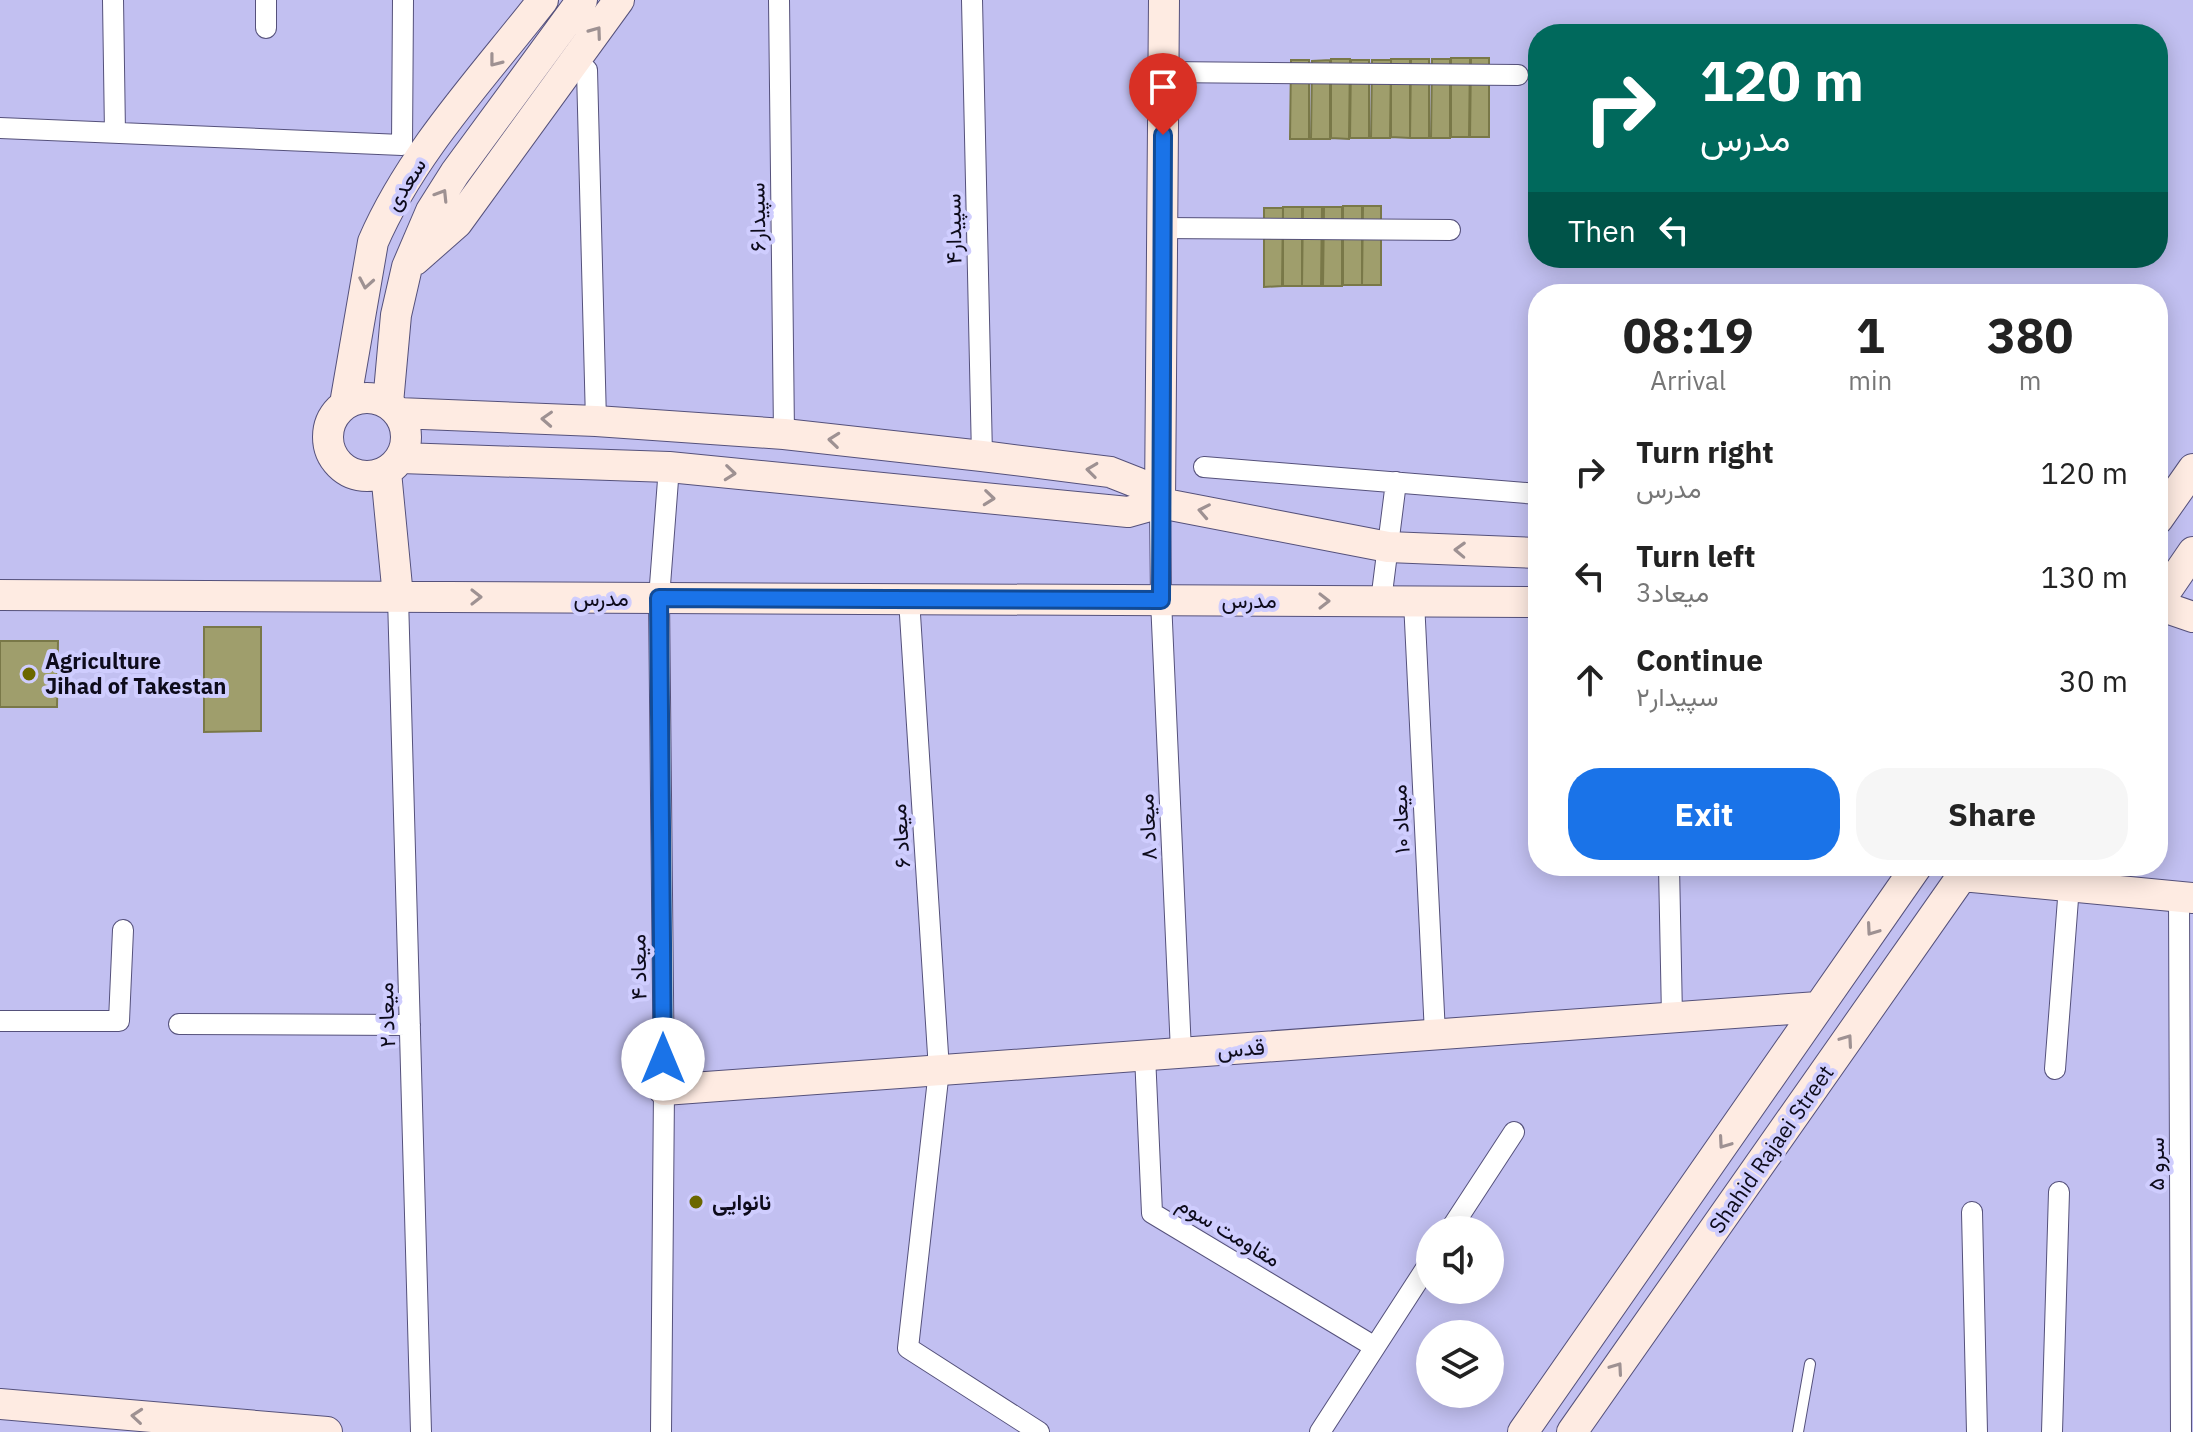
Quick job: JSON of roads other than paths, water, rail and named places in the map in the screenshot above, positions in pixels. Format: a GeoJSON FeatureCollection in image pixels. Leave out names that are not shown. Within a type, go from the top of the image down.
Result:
{"type":"FeatureCollection","features":[{"type":"Feature","properties":{"kind":"street"},"geometry":{"type":"LineString","coordinates":[[113,0],[115,133]]}},
{"type":"Feature","properties":{"kind":"street"},"geometry":{"type":"LineString","coordinates":[[266,0],[266,28]]}},
{"type":"Feature","properties":{"kind":"street"},"geometry":{"type":"LineString","coordinates":[[0,128],[402,145],[403,0]]}},
{"type":"Feature","properties":{"kind":"street","name":"سعدی"},"geometry":{"type":"LineString","coordinates":[[345,404],[373,242],[382,222],[445,124],[543,0]]}},
{"type":"Feature","properties":{"kind":"street","name":"سعدی"},"geometry":{"type":"LineString","coordinates":[[393,408],[396,315],[407,267],[431,211],[455,173],[582,0]]}},
{"type":"Feature","properties":{"kind":"street"},"geometry":{"type":"LineString","coordinates":[[407,267],[457,223],[619,0]]}},
{"type":"Feature","properties":{"kind":"street","name":"سپیدار۶"},"geometry":{"type":"LineString","coordinates":[[779,0],[784,434]]}},
{"type":"Feature","properties":{"kind":"street","name":"سپیدار۴"},"geometry":{"type":"LineString","coordinates":[[972,0],[982,456]]}},
{"type":"Feature","properties":{"kind":"street"},"geometry":{"type":"LineString","coordinates":[[1160,503],[1164,0]]}},
{"type":"Feature","properties":{"kind":"street"},"geometry":{"type":"LineString","coordinates":[[587,70],[596,421]]}},
{"type":"Feature","properties":{"kind":"street"},"geometry":{"type":"LineString","coordinates":[[1163,72],[1518,75]]}},
{"type":"Feature","properties":{"kind":"street"},"geometry":{"type":"LineString","coordinates":[[1162,228],[1450,230]]}},
{"type":"Feature","properties":{"kind":"street"},"geometry":{"type":"LineString","coordinates":[[1160,503],[1138,483],[1110,472],[784,434],[393,408],[369,397],[345,404],[330,422],[328,446],[340,467],[362,476],[393,465],[669,467],[1128,512],[1160,503],[1388,547],[1528,553]]}},
{"type":"Feature","properties":{"kind":"street"},"geometry":{"type":"LineString","coordinates":[[393,408],[402,418],[407,438],[393,465],[398,597]]}},
{"type":"Feature","properties":{"kind":"street","name":"میعاد ۴"},"geometry":{"type":"LineString","coordinates":[[661,1432],[664,1090],[659,598],[669,467]]}},
{"type":"Feature","properties":{"kind":"street"},"geometry":{"type":"LineString","coordinates":[[1204,467],[1528,493]]}},
{"type":"Feature","properties":{"kind":"street"},"geometry":{"type":"LineString","coordinates":[[2168,505],[2193,469]]}},
{"type":"Feature","properties":{"kind":"street"},"geometry":{"type":"LineString","coordinates":[[1381,601],[1396,482]]}},
{"type":"Feature","properties":{"kind":"street","name":"میعاد ۸"},"geometry":{"type":"LineString","coordinates":[[1160,503],[1161,600],[1181,1052]]}},
{"type":"Feature","properties":{"kind":"street"},"geometry":{"type":"LineString","coordinates":[[2168,586],[2183,559]]}},
{"type":"Feature","properties":{"kind":"street","name":"مدرس"},"geometry":{"type":"LineString","coordinates":[[0,595],[1528,602]]}},
{"type":"Feature","properties":{"kind":"street","name":"میعاد ۲"},"geometry":{"type":"LineString","coordinates":[[398,597],[421,1432]]}},
{"type":"Feature","properties":{"kind":"street","name":"میعاد ۶"},"geometry":{"type":"LineString","coordinates":[[909,599],[939,1070],[908,1348],[1039,1432]]}},
{"type":"Feature","properties":{"kind":"street","name":"میعاد ۱۰"},"geometry":{"type":"LineString","coordinates":[[1414,601],[1435,1034]]}},
{"type":"Feature","properties":{"kind":"street"},"geometry":{"type":"LineString","coordinates":[[2168,608],[2193,617]]}},
{"type":"Feature","properties":{"kind":"street"},"geometry":{"type":"LineString","coordinates":[[1669,876],[1672,1017]]}},
{"type":"Feature","properties":{"kind":"street","name":"Shahid Rajaei Street"},"geometry":{"type":"LineString","coordinates":[[1523,1432],[1910,876]]}},
{"type":"Feature","properties":{"kind":"street","name":"Shahid Rajaei Street"},"geometry":{"type":"LineString","coordinates":[[1572,1432],[1962,876]]}},
{"type":"Feature","properties":{"kind":"street"},"geometry":{"type":"LineString","coordinates":[[2000,876],[2186,897]]}},
{"type":"Feature","properties":{"kind":"street"},"geometry":{"type":"LineString","coordinates":[[2055,1069],[2069,886]]}},
{"type":"Feature","properties":{"kind":"street","name":"سرو ۵"},"geometry":{"type":"LineString","coordinates":[[2181,1432],[2186,897]]}},
{"type":"Feature","properties":{"kind":"street"},"geometry":{"type":"LineString","coordinates":[[0,1021],[119,1021],[123,930]]}},
{"type":"Feature","properties":{"kind":"street","name":"قدس"},"geometry":{"type":"LineString","coordinates":[[664,1090],[1818,1007]]}},
{"type":"Feature","properties":{"kind":"street"},"geometry":{"type":"LineString","coordinates":[[179,1024],[410,1025]]}},
{"type":"Feature","properties":{"kind":"street","name":"مقاومت سوم"},"geometry":{"type":"LineString","coordinates":[[1145,1055],[1152,1213],[1375,1347]]}},
{"type":"Feature","properties":{"kind":"street"},"geometry":{"type":"LineString","coordinates":[[1459,1216],[1514,1132]]}},
{"type":"Feature","properties":{"kind":"street"},"geometry":{"type":"LineString","coordinates":[[2052,1432],[2059,1192]]}},
{"type":"Feature","properties":{"kind":"street"},"geometry":{"type":"LineString","coordinates":[[1972,1212],[1977,1432]]}},
{"type":"Feature","properties":{"kind":"street"},"geometry":{"type":"LineString","coordinates":[[1320,1432],[1416,1284]]}},
{"type":"Feature","properties":{"kind":"street"},"geometry":{"type":"LineString","coordinates":[[0,1404],[327,1432]]}},
{"type":"Feature","properties":{"kind":"lane"},"geometry":{"type":"LineString","coordinates":[[1798,1432],[1810,1364]]}},
{"type":"Feature","properties":{"kind":"place","name":"Agriculture Jihad of Takestan"},"geometry":{"type":"Point","coordinates":[29,674]}},
{"type":"Feature","properties":{"kind":"place","name":"نانوایی"},"geometry":{"type":"Point","coordinates":[696,1202]}}]}
